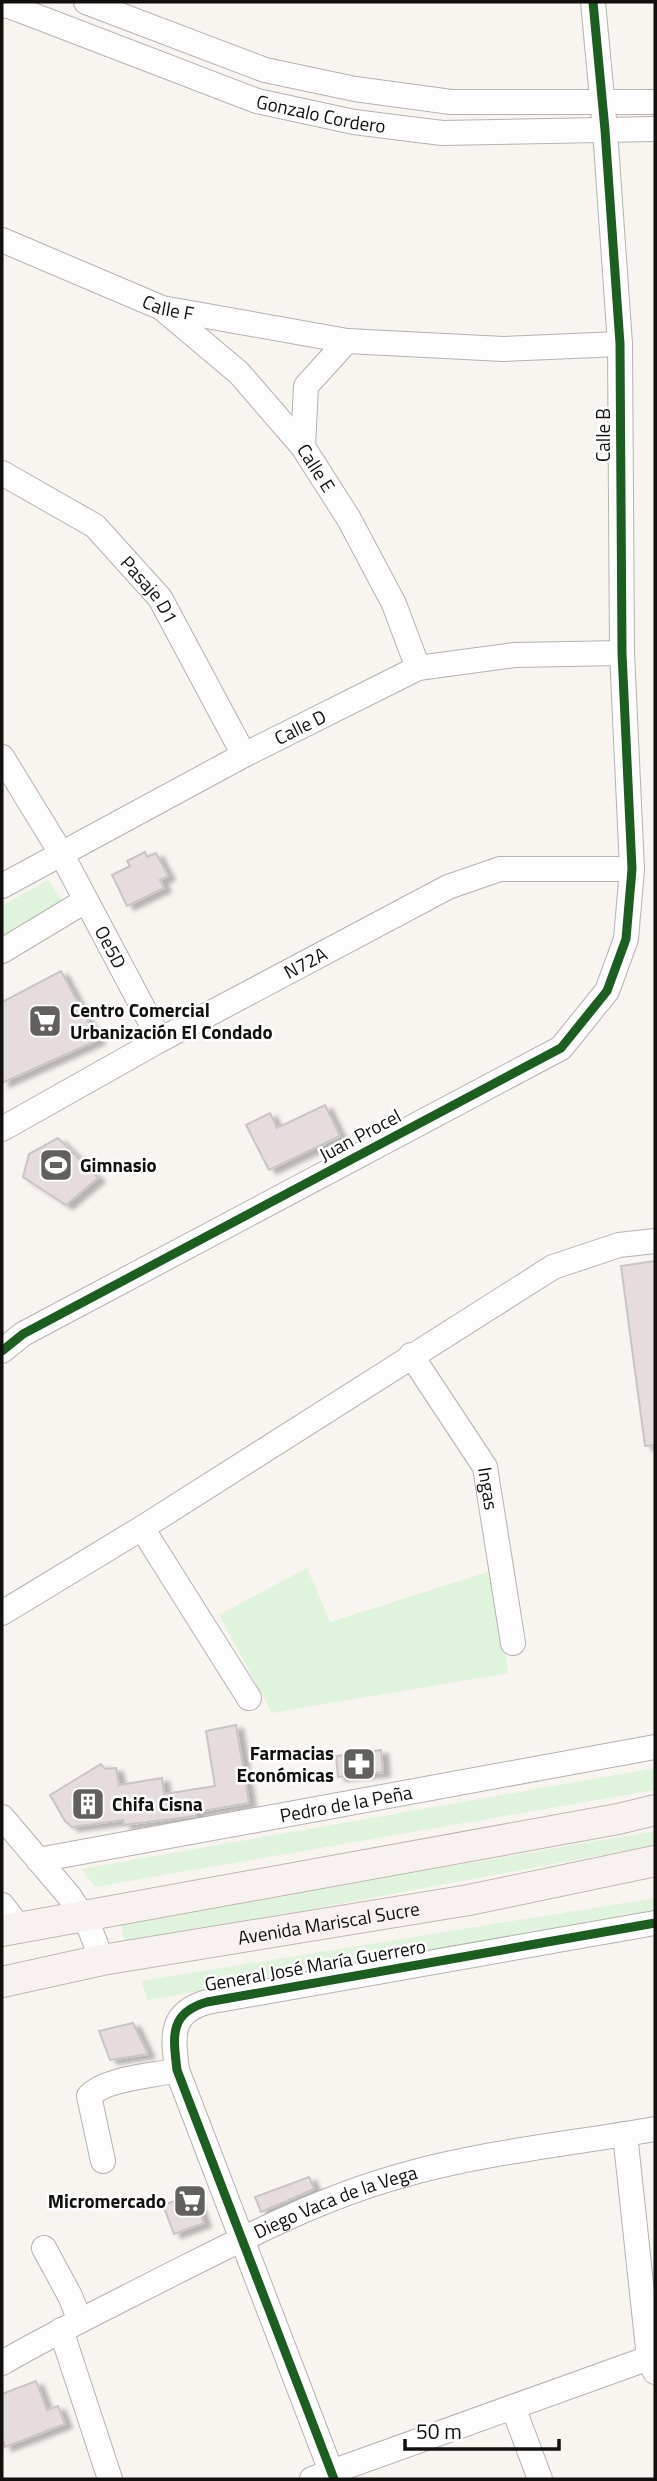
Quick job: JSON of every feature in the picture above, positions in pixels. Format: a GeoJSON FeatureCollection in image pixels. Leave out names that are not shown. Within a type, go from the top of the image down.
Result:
{"type":"FeatureCollection","features":[{"type":"Feature","properties":{"kind":"main road"},"geometry":{"type":"LineString","coordinates":[[7,1921],[82,1917],[655,1810]]}},
{"type":"Feature","properties":{"kind":"main road","name":"Avenida Mariscal Sucre"},"geometry":{"type":"LineString","coordinates":[[2,1982],[102,1959],[469,1900],[655,1861]]}},
{"type":"Feature","properties":{"kind":"street","name":"Gonzalo Cordero"},"geometry":{"type":"LineString","coordinates":[[86,2],[265,70],[355,89],[451,102],[655,102]]}},
{"type":"Feature","properties":{"kind":"street","name":"Calle B"},"geometry":{"type":"LineString","coordinates":[[593,2],[620,344],[622,653],[632,869]]}},
{"type":"Feature","properties":{"kind":"street","name":"Gonzalo Cordero"},"geometry":{"type":"LineString","coordinates":[[2,5],[257,101],[354,122],[442,134],[655,129]]}},
{"type":"Feature","properties":{"kind":"street","name":"Calle F"},"geometry":{"type":"LineString","coordinates":[[2,240],[162,308],[347,341],[503,349],[620,344]]}},
{"type":"Feature","properties":{"kind":"street","name":"Calle E"},"geometry":{"type":"LineString","coordinates":[[162,308],[239,373],[303,447],[349,519],[394,604],[418,668]]}},
{"type":"Feature","properties":{"kind":"street"},"geometry":{"type":"LineString","coordinates":[[303,447],[306,386],[347,341]]}},
{"type":"Feature","properties":{"kind":"street","name":"Pasaje D1"},"geometry":{"type":"LineString","coordinates":[[2,473],[95,526],[160,598],[244,755]]}},
{"type":"Feature","properties":{"kind":"street","name":"Calle D"},"geometry":{"type":"LineString","coordinates":[[2,886],[244,755],[418,668],[514,655],[622,653]]}},
{"type":"Feature","properties":{"kind":"street","name":"Oe5D"},"geometry":{"type":"LineString","coordinates":[[2,757],[61,853],[160,1040]]}},
{"type":"Feature","properties":{"kind":"street","name":"N72A"},"geometry":{"type":"LineString","coordinates":[[2,1129],[160,1040],[448,887],[500,869],[632,869]]}},
{"type":"Feature","properties":{"kind":"street","name":"Juan Procel"},"geometry":{"type":"LineString","coordinates":[[2,1351],[13,1332],[561,1048],[607,991],[626,939],[632,869]]}},
{"type":"Feature","properties":{"kind":"street"},"geometry":{"type":"LineString","coordinates":[[2,951],[85,901]]}},
{"type":"Feature","properties":{"kind":"street"},"geometry":{"type":"LineString","coordinates":[[2,1613],[142,1528],[553,1267],[619,1244],[655,1241]]}},
{"type":"Feature","properties":{"kind":"street","name":"Ingas"},"geometry":{"type":"LineString","coordinates":[[411,1355],[485,1467],[513,1643]]}},
{"type":"Feature","properties":{"kind":"street"},"geometry":{"type":"LineString","coordinates":[[142,1528],[249,1698]]}},
{"type":"Feature","properties":{"kind":"street","name":"Pedro de la Peña"},"geometry":{"type":"LineString","coordinates":[[38,1860],[655,1747]]}},
{"type":"Feature","properties":{"kind":"street"},"geometry":{"type":"LineString","coordinates":[[2,1817],[70,1897],[90,1929],[102,1959]]}},
{"type":"Feature","properties":{"kind":"street","name":"General José María Guerrero"},"geometry":{"type":"LineString","coordinates":[[326,2477],[242,2239],[177,2070],[175,2029],[181,2017],[192,2006],[207,2001],[655,1923]]}},
{"type":"Feature","properties":{"kind":"street"},"geometry":{"type":"LineString","coordinates":[[103,2161],[89,2096],[109,2084],[177,2070]]}},
{"type":"Feature","properties":{"kind":"street","name":"Diego Vaca de la Vega"},"geometry":{"type":"LineString","coordinates":[[2,2362],[70,2325],[325,2200],[457,2160],[655,2129]]}},
{"type":"Feature","properties":{"kind":"street"},"geometry":{"type":"LineString","coordinates":[[326,2477],[513,2407],[652,2365],[625,2134]]}},
{"type":"Feature","properties":{"kind":"street"},"geometry":{"type":"LineString","coordinates":[[44,2248],[70,2296],[70,2325],[110,2479]]}},
{"type":"Feature","properties":{"kind":"street"},"geometry":{"type":"LineString","coordinates":[[513,2407],[540,2479]]}},
{"type":"Feature","properties":{"kind":"green space"},"geometry":{"type":"Polygon","coordinates":[[[48,880],[63,901],[2,936],[2,906],[48,880]]]}},
{"type":"Feature","properties":{"kind":"green space"},"geometry":{"type":"Polygon","coordinates":[[[307,1568],[330,1622],[494,1570],[508,1673],[272,1713],[219,1615],[307,1568]]]}},
{"type":"Feature","properties":{"kind":"green space"},"geometry":{"type":"Polygon","coordinates":[[[655,1768],[655,1790],[95,1887],[82,1869],[655,1768]]]}},
{"type":"Feature","properties":{"kind":"green space"},"geometry":{"type":"Polygon","coordinates":[[[655,1831],[655,1845],[125,1944],[121,1923],[655,1831]]]}},
{"type":"Feature","properties":{"kind":"green space"},"geometry":{"type":"Polygon","coordinates":[[[655,1898],[655,1911],[148,2000],[141,1981],[655,1898]]]}},
{"type":"Feature","properties":{"kind":"building"},"geometry":{"type":"Polygon","coordinates":[[[145,852],[147,857],[156,853],[168,876],[160,880],[164,888],[127,906],[112,875],[130,866],[127,861],[145,852]]]}},
{"type":"Feature","properties":{"kind":"building","name":"Centro Comercial Urbanización El Condado"},"geometry":{"type":"Polygon","coordinates":[[[61,971],[98,1040],[2,1083],[2,1002],[61,971]]]}},
{"type":"Feature","properties":{"kind":"building"},"geometry":{"type":"Polygon","coordinates":[[[325,1105],[340,1136],[269,1170],[246,1125],[270,1113],[277,1128],[325,1105]]]}},
{"type":"Feature","properties":{"kind":"building","name":"Gimnasio"},"geometry":{"type":"Polygon","coordinates":[[[58,1138],[98,1178],[66,1205],[23,1177],[29,1154],[58,1138]]]}},
{"type":"Feature","properties":{"kind":"building"},"geometry":{"type":"Polygon","coordinates":[[[655,1261],[655,1445],[645,1446],[621,1266],[655,1261]]]}},
{"type":"Feature","properties":{"kind":"building"},"geometry":{"type":"Polygon","coordinates":[[[236,1725],[249,1803],[196,1812],[196,1816],[124,1825],[123,1820],[72,1827],[65,1821],[50,1795],[101,1764],[105,1769],[116,1768],[119,1785],[162,1778],[164,1794],[215,1786],[206,1731],[236,1725]]]}},
{"type":"Feature","properties":{"kind":"building","name":"Farmacias Económicas"},"geometry":{"type":"Polygon","coordinates":[[[381,1750],[383,1772],[338,1777],[336,1756],[381,1750]]]}},
{"type":"Feature","properties":{"kind":"building"},"geometry":{"type":"Polygon","coordinates":[[[133,2023],[148,2054],[110,2060],[99,2031],[133,2023]]]}},
{"type":"Feature","properties":{"kind":"building"},"geometry":{"type":"Polygon","coordinates":[[[309,2177],[314,2189],[261,2212],[255,2197],[309,2177]]]}},
{"type":"Feature","properties":{"kind":"building"},"geometry":{"type":"Polygon","coordinates":[[[194,2194],[204,2223],[174,2234],[163,2205],[194,2194]]]}},
{"type":"Feature","properties":{"kind":"building"},"geometry":{"type":"Polygon","coordinates":[[[36,2381],[47,2410],[58,2406],[65,2424],[5,2447],[2,2438],[2,2394],[36,2381]]]}},
{"type":"Feature","properties":{"kind":"cycle path"},"geometry":{"type":"LineString","coordinates":[[2,1351],[23,1334],[561,1048],[607,991],[626,939],[632,869],[622,653],[620,344],[593,2]]}},
{"type":"Feature","properties":{"kind":"cycle path"},"geometry":{"type":"LineString","coordinates":[[334,2479],[177,2070],[175,2036],[180,2019],[186,2012],[207,2002],[655,1923]]}},
{"type":"Feature","properties":{"kind":"place","name":"Centro Comercial Urbanización El Condado"},"geometry":{"type":"Point","coordinates":[45,1021]}},
{"type":"Feature","properties":{"kind":"place","name":"Gimnasio"},"geometry":{"type":"Point","coordinates":[56,1165]}},
{"type":"Feature","properties":{"kind":"place","name":"Farmacias Económicas"},"geometry":{"type":"Point","coordinates":[359,1764]}},
{"type":"Feature","properties":{"kind":"place","name":"Chifa Cisna"},"geometry":{"type":"Point","coordinates":[88,1804]}},
{"type":"Feature","properties":{"kind":"place","name":"Micromercado"},"geometry":{"type":"Point","coordinates":[190,2201]}}]}
